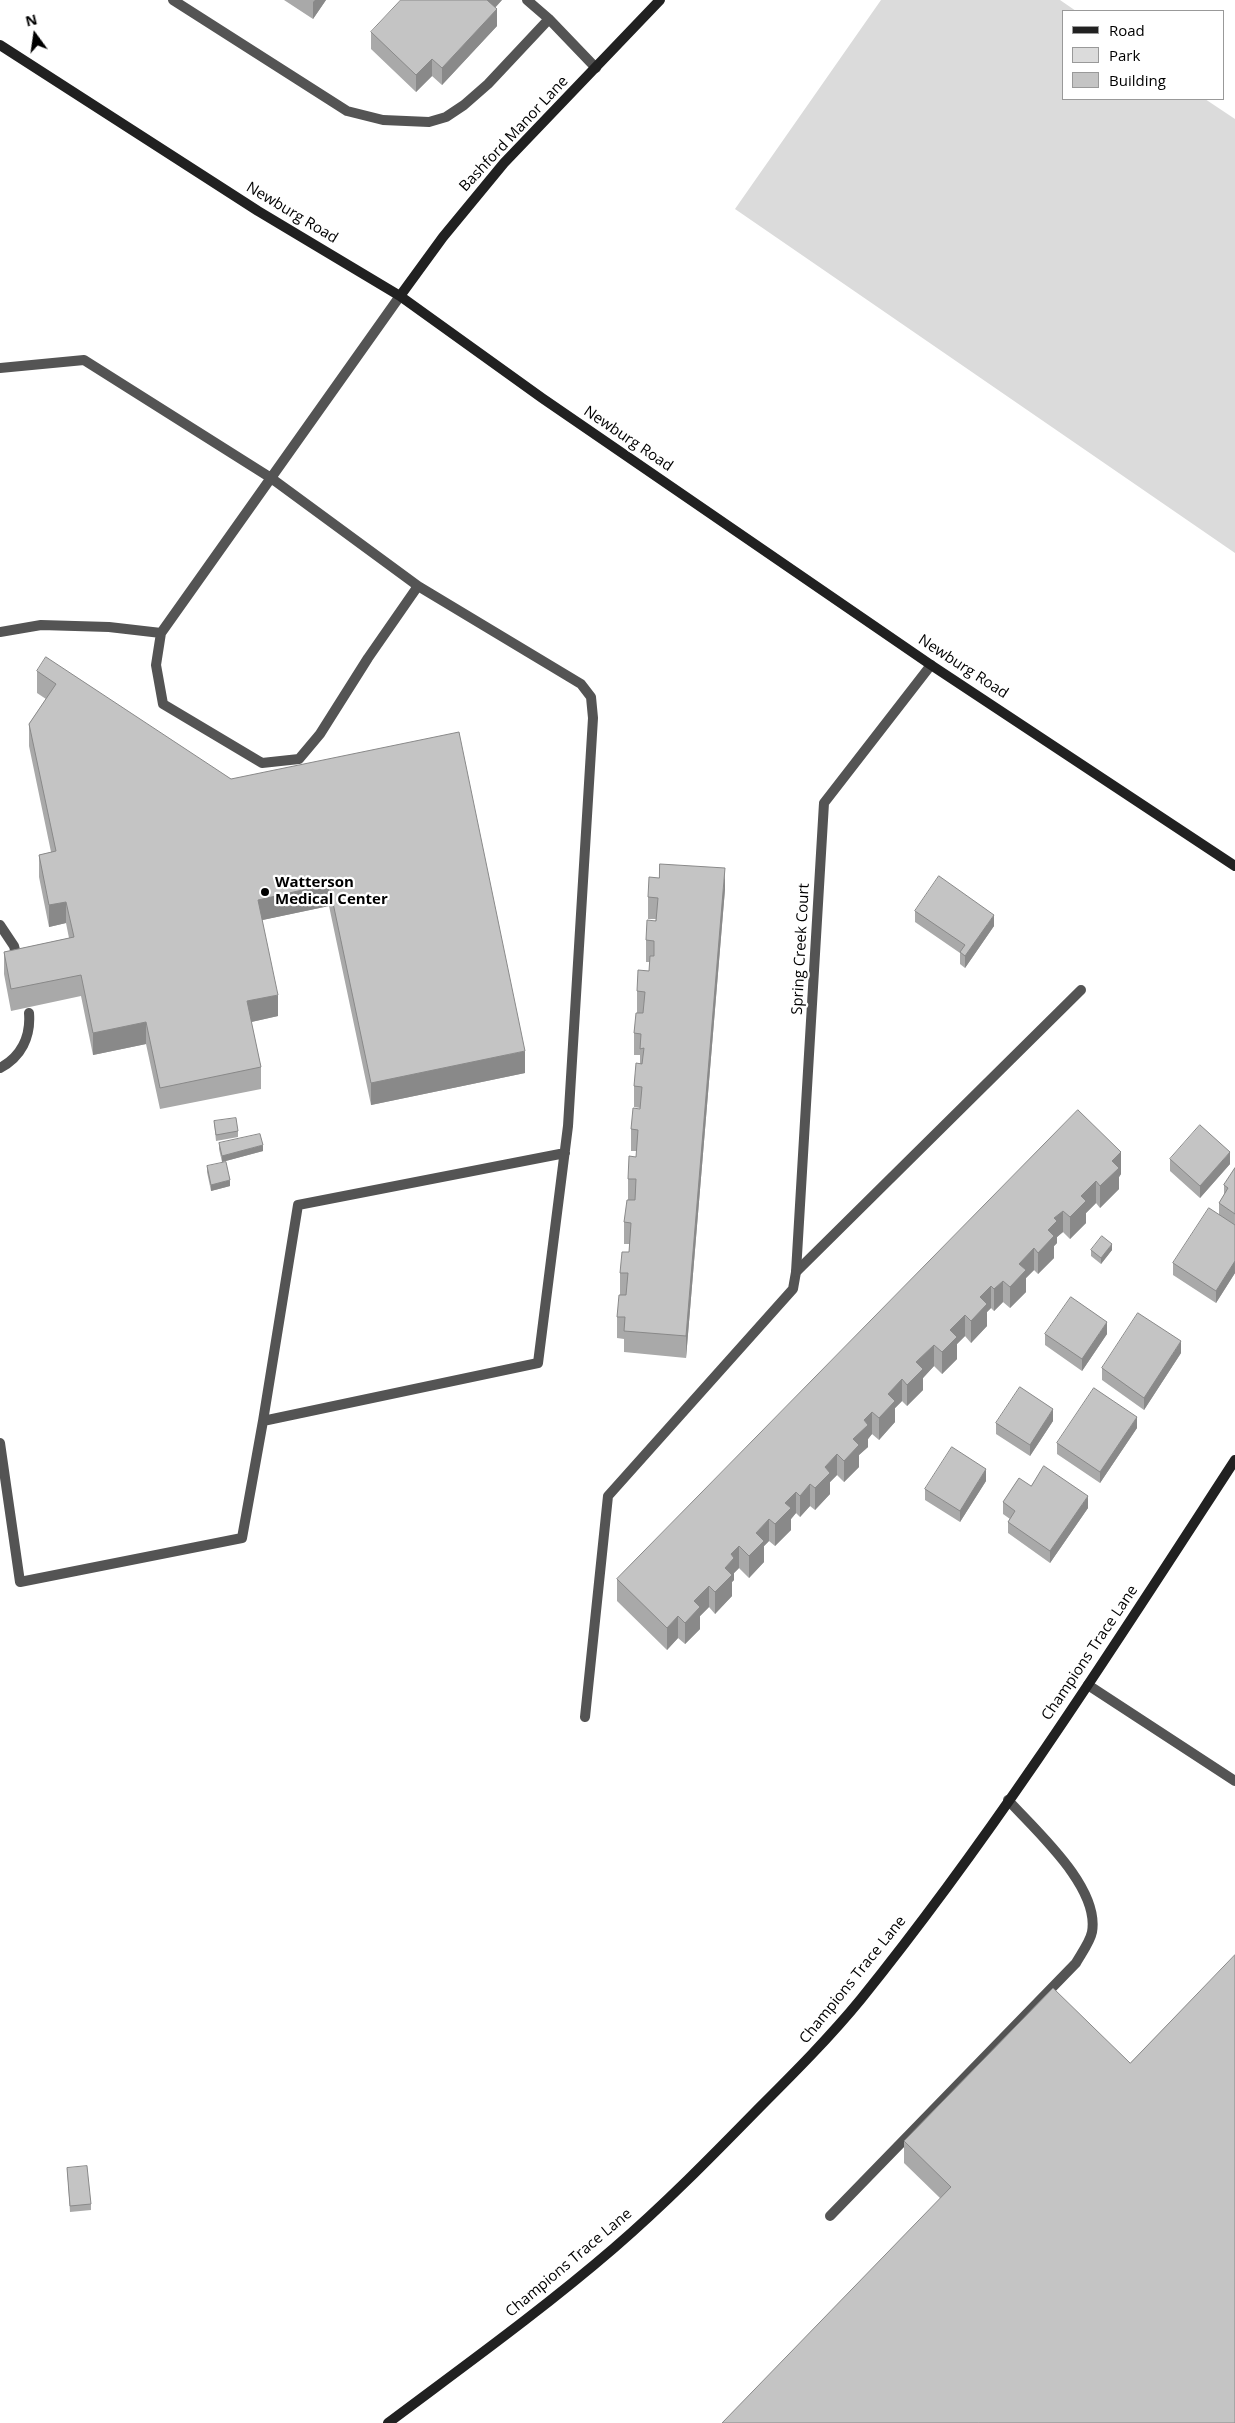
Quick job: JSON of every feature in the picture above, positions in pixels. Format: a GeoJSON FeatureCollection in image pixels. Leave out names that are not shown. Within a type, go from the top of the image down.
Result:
{"type":"FeatureCollection","features":[{"type":"Feature","properties":{"kind":"street"},"geometry":{"type":"LineString","coordinates":[[173,0],[347,111],[383,120],[429,122],[446,117],[464,106],[488,84],[549,20]]}},
{"type":"Feature","properties":{"kind":"street"},"geometry":{"type":"LineString","coordinates":[[527,0],[596,68]]}},
{"type":"Feature","properties":{"kind":"street","name":"Bashford Manor Lane"},"geometry":{"type":"LineString","coordinates":[[400,296],[443,237],[504,163],[660,0]]}},
{"type":"Feature","properties":{"kind":"street","name":"Newburg Road"},"geometry":{"type":"LineString","coordinates":[[0,45],[258,211],[400,296],[542,398],[931,665],[1235,866]]}},
{"type":"Feature","properties":{"kind":"street"},"geometry":{"type":"LineString","coordinates":[[400,296],[161,633],[156,665],[162,704],[262,763],[298,759],[320,734],[368,658],[418,586]]}},
{"type":"Feature","properties":{"kind":"street"},"geometry":{"type":"LineString","coordinates":[[0,368],[84,360],[271,478],[418,586],[581,684],[591,697],[593,718],[565,1152],[538,1363],[263,1421]]}},
{"type":"Feature","properties":{"kind":"street"},"geometry":{"type":"LineString","coordinates":[[0,632],[41,625],[109,626],[161,633]]}},
{"type":"Feature","properties":{"kind":"street","name":"Spring Creek Court"},"geometry":{"type":"LineString","coordinates":[[796,1272],[824,803],[931,665]]}},
{"type":"Feature","properties":{"kind":"street"},"geometry":{"type":"LineString","coordinates":[[0,925],[14,946],[19,965]]}},
{"type":"Feature","properties":{"kind":"street"},"geometry":{"type":"LineString","coordinates":[[585,1717],[608,1496],[793,1289],[796,1272],[1081,990]]}},
{"type":"Feature","properties":{"kind":"street"},"geometry":{"type":"LineString","coordinates":[[0,1068],[12,1062],[24,1045],[30,1027],[29,1013]]}},
{"type":"Feature","properties":{"kind":"street"},"geometry":{"type":"LineString","coordinates":[[0,1443],[20,1582],[242,1538],[298,1205],[565,1152]]}},
{"type":"Feature","properties":{"kind":"street","name":"Champions Trace Lane"},"geometry":{"type":"LineString","coordinates":[[388,2423],[555,2296],[614,2248],[688,2180],[808,2058],[860,2000],[946,1887],[1088,1685],[1235,1460]]}},
{"type":"Feature","properties":{"kind":"street"},"geometry":{"type":"LineString","coordinates":[[1088,1685],[1235,1780]]}},
{"type":"Feature","properties":{"kind":"street"},"geometry":{"type":"LineString","coordinates":[[830,2216],[1076,1963],[1092,1932],[1090,1903],[1079,1879],[1008,1800]]}},
{"type":"Feature","properties":{"kind":"green space"},"geometry":{"type":"Polygon","coordinates":[[[881,0],[1060,0],[1075,10],[1062,10],[1062,100],[1206,100],[1235,119],[1235,553],[735,209],[881,0]]]}},
{"type":"Feature","properties":{"kind":"building"},"geometry":{"type":"Polygon","coordinates":[[[401,0],[487,0],[497,9],[442,68],[432,59],[416,75],[371,32],[401,0]]]}},
{"type":"Feature","properties":{"kind":"building","name":"Watterson Medical Center"},"geometry":{"type":"Polygon","coordinates":[[[46,657],[231,779],[459,732],[525,1051],[371,1083],[329,884],[258,900],[278,995],[247,1001],[261,1067],[160,1088],[146,1022],[93,1033],[81,975],[11,989],[4,952],[74,937],[66,902],[49,905],[39,855],[56,851],[29,724],[56,684],[37,671],[46,657]]]}},
{"type":"Feature","properties":{"kind":"building"},"geometry":{"type":"Polygon","coordinates":[[[660,864],[725,868],[686,1336],[624,1331],[625,1317],[617,1317],[619,1295],[626,1295],[628,1273],[620,1273],[622,1252],[629,1252],[631,1223],[624,1222],[627,1200],[635,1200],[636,1179],[628,1179],[629,1156],[636,1157],[638,1130],[631,1129],[633,1108],[640,1109],[642,1087],[634,1086],[636,1063],[642,1064],[644,1048],[640,1049],[641,1034],[634,1033],[636,1013],[643,1013],[645,992],[637,991],[638,970],[649,971],[650,956],[654,956],[654,941],[646,940],[647,920],[656,921],[658,898],[648,897],[649,877],[659,878],[660,864]]]}},
{"type":"Feature","properties":{"kind":"building"},"geometry":{"type":"Polygon","coordinates":[[[939,876],[994,915],[965,956],[960,952],[965,945],[915,911],[939,876]]]}},
{"type":"Feature","properties":{"kind":"building"},"geometry":{"type":"Polygon","coordinates":[[[1078,1110],[1121,1152],[1112,1161],[1119,1168],[1100,1186],[1096,1181],[1081,1196],[1086,1201],[1070,1217],[1063,1211],[1054,1218],[1057,1221],[1048,1230],[1054,1236],[1038,1253],[1034,1248],[1019,1264],[1026,1270],[1010,1287],[1003,1281],[994,1289],[991,1286],[980,1297],[987,1304],[971,1321],[965,1315],[950,1330],[957,1337],[942,1352],[934,1345],[916,1362],[923,1369],[907,1385],[902,1379],[888,1394],[895,1401],[879,1418],[872,1412],[864,1420],[868,1425],[853,1439],[859,1445],[844,1461],[837,1454],[825,1467],[830,1473],[815,1488],[810,1484],[800,1496],[796,1492],[785,1503],[791,1508],[775,1524],[769,1519],[756,1533],[764,1541],[749,1556],[739,1546],[731,1554],[734,1558],[725,1568],[732,1575],[715,1592],[709,1586],[694,1601],[700,1607],[685,1623],[678,1616],[667,1628],[617,1579],[1078,1110]]]}},
{"type":"Feature","properties":{"kind":"building"},"geometry":{"type":"Polygon","coordinates":[[[236,1118],[238,1131],[216,1135],[214,1121],[236,1118]]]}},
{"type":"Feature","properties":{"kind":"building"},"geometry":{"type":"Polygon","coordinates":[[[1200,1125],[1230,1152],[1200,1186],[1170,1159],[1200,1125]]]}},
{"type":"Feature","properties":{"kind":"building"},"geometry":{"type":"Polygon","coordinates":[[[260,1134],[263,1145],[222,1156],[219,1143],[260,1134]]]}},
{"type":"Feature","properties":{"kind":"building"},"geometry":{"type":"Polygon","coordinates":[[[226,1162],[230,1180],[211,1185],[207,1166],[226,1162]]]}},
{"type":"Feature","properties":{"kind":"building"},"geometry":{"type":"Polygon","coordinates":[[[1235,1168],[1235,1214],[1219,1203],[1228,1188],[1224,1185],[1235,1168]]]}},
{"type":"Feature","properties":{"kind":"building"},"geometry":{"type":"Polygon","coordinates":[[[1209,1208],[1235,1225],[1235,1261],[1216,1291],[1173,1263],[1209,1208]]]}},
{"type":"Feature","properties":{"kind":"building"},"geometry":{"type":"Polygon","coordinates":[[[1102,1236],[1112,1244],[1101,1258],[1091,1250],[1102,1236]]]}},
{"type":"Feature","properties":{"kind":"building"},"geometry":{"type":"Polygon","coordinates":[[[1071,1297],[1107,1322],[1082,1359],[1045,1334],[1071,1297]]]}},
{"type":"Feature","properties":{"kind":"building"},"geometry":{"type":"Polygon","coordinates":[[[1138,1313],[1181,1341],[1144,1398],[1102,1368],[1138,1313]]]}},
{"type":"Feature","properties":{"kind":"building"},"geometry":{"type":"Polygon","coordinates":[[[1020,1387],[1053,1409],[1030,1445],[996,1423],[1020,1387]]]}},
{"type":"Feature","properties":{"kind":"building"},"geometry":{"type":"Polygon","coordinates":[[[1094,1388],[1137,1417],[1100,1472],[1057,1443],[1094,1388]]]}},
{"type":"Feature","properties":{"kind":"building"},"geometry":{"type":"Polygon","coordinates":[[[952,1447],[986,1469],[960,1511],[925,1489],[952,1447]]]}},
{"type":"Feature","properties":{"kind":"building"},"geometry":{"type":"Polygon","coordinates":[[[1044,1466],[1088,1496],[1050,1551],[1008,1522],[1015,1511],[1003,1502],[1019,1478],[1031,1486],[1044,1466]]]}},
{"type":"Feature","properties":{"kind":"building"},"geometry":{"type":"Polygon","coordinates":[[[1235,1955],[1235,2423],[722,2423],[951,2187],[904,2141],[1053,1988],[1130,2063],[1235,1955]]]}},
{"type":"Feature","properties":{"kind":"building"},"geometry":{"type":"Polygon","coordinates":[[[87,2166],[91,2204],[70,2206],[67,2168],[87,2166]]]}},
{"type":"Feature","properties":{"kind":"place","name":"Watterson Medical Center"},"geometry":{"type":"Point","coordinates":[265,892]}}]}
